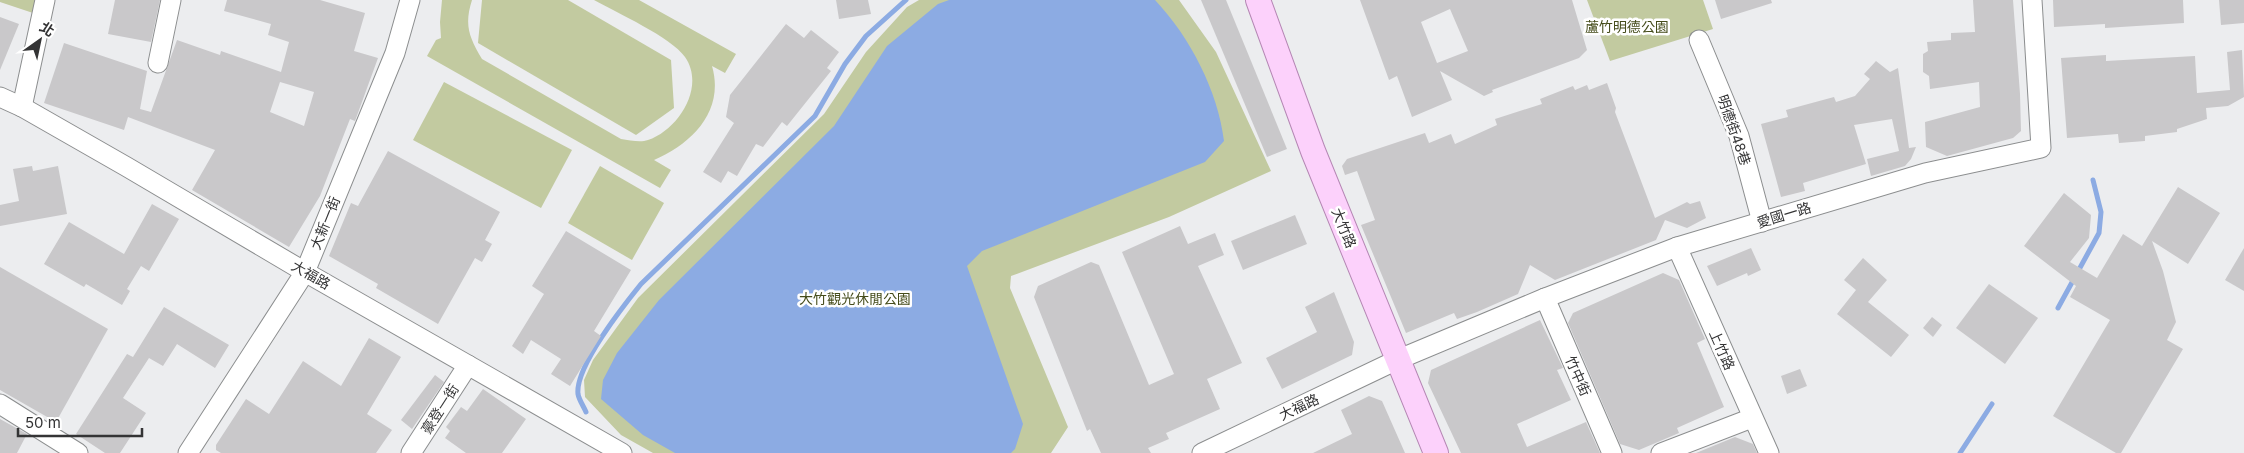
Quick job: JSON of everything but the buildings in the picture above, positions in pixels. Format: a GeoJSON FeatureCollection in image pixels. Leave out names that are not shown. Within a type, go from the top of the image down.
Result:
{"type":"FeatureCollection","features":[{"type":"Feature","properties":{"kind":"main road","name":"大竹路"},"geometry":{"type":"LineString","coordinates":[[1258,0],[1313,151],[1436,453]]}},
{"type":"Feature","properties":{"kind":"street"},"geometry":{"type":"LineString","coordinates":[[22,107],[45,0]]}},
{"type":"Feature","properties":{"kind":"street"},"geometry":{"type":"LineString","coordinates":[[158,63],[171,0]]}},
{"type":"Feature","properties":{"kind":"street","name":"大新一街"},"geometry":{"type":"LineString","coordinates":[[188,453],[305,272],[395,53],[410,0]]}},
{"type":"Feature","properties":{"kind":"street","name":"愛國一路"},"geometry":{"type":"LineString","coordinates":[[1397,360],[1545,298],[1676,247],[1925,173],[2041,148],[2032,0]]}},
{"type":"Feature","properties":{"kind":"street","name":"明德街48巷"},"geometry":{"type":"LineString","coordinates":[[1699,40],[1739,136],[1762,222]]}},
{"type":"Feature","properties":{"kind":"street","name":"大福路"},"geometry":{"type":"LineString","coordinates":[[0,97],[22,107],[305,272],[622,453]]}},
{"type":"Feature","properties":{"kind":"street","name":"上竹路"},"geometry":{"type":"LineString","coordinates":[[1676,247],[1769,453]]}},
{"type":"Feature","properties":{"kind":"street","name":"竹中街"},"geometry":{"type":"LineString","coordinates":[[1545,298],[1612,453]]}},
{"type":"Feature","properties":{"kind":"street","name":"大福路"},"geometry":{"type":"LineString","coordinates":[[1202,453],[1397,360]]}},
{"type":"Feature","properties":{"kind":"street","name":"豪登一街"},"geometry":{"type":"LineString","coordinates":[[411,453],[468,365]]}},
{"type":"Feature","properties":{"kind":"street"},"geometry":{"type":"LineString","coordinates":[[0,404],[78,453]]}},
{"type":"Feature","properties":{"kind":"street"},"geometry":{"type":"LineString","coordinates":[[1661,453],[1752,418]]}},
{"type":"Feature","properties":{"kind":"green space"},"geometry":{"type":"Polygon","coordinates":[[[0,0],[36,0],[33,13],[0,2],[0,0]]]}},
{"type":"Feature","properties":{"kind":"green space"},"geometry":{"type":"Polygon","coordinates":[[[442,0],[472,0],[468,17],[469,31],[482,59],[621,139],[645,141],[659,135],[669,127],[686,106],[692,81],[691,69],[685,57],[668,41],[594,0],[639,0],[736,54],[725,73],[712,66],[715,82],[714,97],[702,124],[681,145],[654,160],[671,170],[660,188],[427,56],[436,40],[441,38],[442,0]]]}},
{"type":"Feature","properties":{"kind":"green space"},"geometry":{"type":"Polygon","coordinates":[[[482,0],[568,0],[671,60],[674,108],[636,135],[478,43],[482,0]]]}},
{"type":"Feature","properties":{"kind":"green space","name":"大竹觀光休閒公園"},"geometry":{"type":"Polygon","coordinates":[[[919,0],[1179,0],[1216,52],[1271,171],[1169,217],[1011,276],[1010,288],[1068,427],[1051,453],[653,453],[621,435],[585,397],[584,380],[593,360],[638,298],[824,114],[866,52],[907,7],[919,0]]]}},
{"type":"Feature","properties":{"kind":"green space","name":"蘆竹明德公園"},"geometry":{"type":"Polygon","coordinates":[[[1587,0],[1703,0],[1713,29],[1610,61],[1587,0]]]}},
{"type":"Feature","properties":{"kind":"green space"},"geometry":{"type":"Polygon","coordinates":[[[444,82],[572,150],[541,208],[413,140],[444,82]]]}},
{"type":"Feature","properties":{"kind":"green space"},"geometry":{"type":"Polygon","coordinates":[[[600,166],[664,203],[632,260],[568,223],[600,166]]]}},
{"type":"Feature","properties":{"kind":"water","name":"大竹觀光休閒公園"},"geometry":{"type":"Polygon","coordinates":[[[949,0],[1155,0],[1191,48],[1209,84],[1221,122],[1224,141],[1205,162],[982,251],[967,266],[1023,424],[1015,449],[1011,453],[675,453],[643,435],[601,399],[603,380],[617,353],[659,300],[834,126],[887,46],[938,4],[949,0]]]}},
{"type":"Feature","properties":{"kind":"waterway"},"geometry":{"type":"LineString","coordinates":[[586,412],[578,394],[579,382],[584,368],[602,337],[633,294],[641,284],[815,116],[845,64],[866,36],[906,0]]}},
{"type":"Feature","properties":{"kind":"waterway"},"geometry":{"type":"LineString","coordinates":[[2058,308],[2099,233],[2101,212],[2093,180]]}},
{"type":"Feature","properties":{"kind":"waterway"},"geometry":{"type":"LineString","coordinates":[[1960,453],[1992,404]]}}]}
